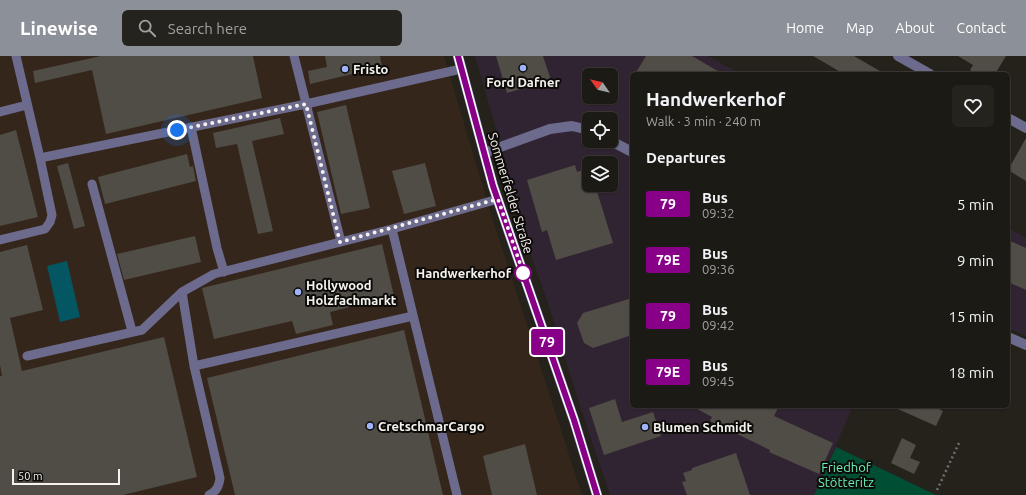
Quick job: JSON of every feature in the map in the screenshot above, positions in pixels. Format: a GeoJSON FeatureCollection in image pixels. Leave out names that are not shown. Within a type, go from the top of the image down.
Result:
{"type":"FeatureCollection","features":[{"type":"Feature","properties":{"kind":"main road","name":"Sommerfelder Straße"},"geometry":{"type":"LineString","coordinates":[[458,56],[498,199],[574,420],[597,495]]}},
{"type":"Feature","properties":{"kind":"street"},"geometry":{"type":"LineString","coordinates":[[898,56],[926,72]]}},
{"type":"Feature","properties":{"kind":"street"},"geometry":{"type":"LineString","coordinates":[[1010,119],[1026,128]]}},
{"type":"Feature","properties":{"kind":"street"},"geometry":{"type":"LineString","coordinates":[[484,153],[550,129],[572,126],[582,128]]}},
{"type":"Feature","properties":{"kind":"street"},"geometry":{"type":"LineString","coordinates":[[618,145],[630,151]]}},
{"type":"Feature","properties":{"kind":"street"},"geometry":{"type":"LineString","coordinates":[[1010,338],[1026,345]]}},
{"type":"Feature","properties":{"kind":"lane"},"geometry":{"type":"LineString","coordinates":[[0,240],[45,229],[50,222],[52,215],[16,56]]}},
{"type":"Feature","properties":{"kind":"lane"},"geometry":{"type":"LineString","coordinates":[[294,56],[340,242]]}},
{"type":"Feature","properties":{"kind":"lane"},"geometry":{"type":"LineString","coordinates":[[40,158],[306,104],[461,69]]}},
{"type":"Feature","properties":{"kind":"lane"},"geometry":{"type":"LineString","coordinates":[[0,112],[27,105]]}},
{"type":"Feature","properties":{"kind":"lane"},"geometry":{"type":"LineString","coordinates":[[191,127],[217,248],[224,272]]}},
{"type":"Feature","properties":{"kind":"lane"},"geometry":{"type":"LineString","coordinates":[[92,184],[132,331]]}},
{"type":"Feature","properties":{"kind":"lane"},"geometry":{"type":"LineString","coordinates":[[27,356],[132,331],[142,330],[182,292],[214,274],[392,229],[498,199]]}},
{"type":"Feature","properties":{"kind":"lane"},"geometry":{"type":"LineString","coordinates":[[392,229],[457,495]]}},
{"type":"Feature","properties":{"kind":"lane"},"geometry":{"type":"LineString","coordinates":[[182,292],[194,366],[220,478],[219,486],[214,493],[209,495]]}},
{"type":"Feature","properties":{"kind":"lane"},"geometry":{"type":"LineString","coordinates":[[194,366],[413,316]]}},
{"type":"Feature","properties":{"kind":"path"},"geometry":{"type":"LineString","coordinates":[[937,490],[959,443]]}},
{"type":"Feature","properties":{"kind":"shaded area"},"geometry":{"type":"Polygon","coordinates":[[[0,56],[444,56],[490,211],[582,495],[0,495],[0,56]]]}},
{"type":"Feature","properties":{"kind":"shaded area"},"geometry":{"type":"Polygon","coordinates":[[[475,56],[708,56],[736,72],[630,72],[630,408],[852,408],[814,495],[610,495],[580,406],[550,309],[514,206],[510,177],[475,56]]]}},
{"type":"Feature","properties":{"kind":"shaded area"},"geometry":{"type":"Polygon","coordinates":[[[1010,229],[1026,238],[1026,336],[1010,329],[1010,229]]]}},
{"type":"Feature","properties":{"kind":"green space","name":"Friedhof Stötteritz"},"geometry":{"type":"Polygon","coordinates":[[[836,447],[936,495],[814,495],[836,447]]]}},
{"type":"Feature","properties":{"kind":"water"},"geometry":{"type":"Polygon","coordinates":[[[67,261],[80,317],[60,322],[47,266],[67,261]]]}},
{"type":"Feature","properties":{"kind":"building"},"geometry":{"type":"Polygon","coordinates":[[[101,56],[253,56],[262,98],[106,134],[92,70],[35,83],[33,71],[101,56]]]}},
{"type":"Feature","properties":{"kind":"building","name":"Fristo"},"geometry":{"type":"Polygon","coordinates":[[[325,56],[380,56],[382,67],[310,84],[308,71],[327,67],[325,56]]]}},
{"type":"Feature","properties":{"kind":"building","name":"Ford Dafner"},"geometry":{"type":"Polygon","coordinates":[[[496,56],[543,56],[551,80],[507,93],[496,56]]]}},
{"type":"Feature","properties":{"kind":"building"},"geometry":{"type":"Polygon","coordinates":[[[646,56],[692,56],[720,72],[636,72],[646,56]]]}},
{"type":"Feature","properties":{"kind":"building"},"geometry":{"type":"Polygon","coordinates":[[[813,56],[854,56],[882,72],[841,72],[813,56]]]}},
{"type":"Feature","properties":{"kind":"building"},"geometry":{"type":"Polygon","coordinates":[[[958,56],[1006,56],[996,72],[973,72],[970,70],[973,65],[958,56]]]}},
{"type":"Feature","properties":{"kind":"building"},"geometry":{"type":"Polygon","coordinates":[[[346,105],[370,208],[341,214],[317,112],[346,105]]]}},
{"type":"Feature","properties":{"kind":"building"},"geometry":{"type":"Polygon","coordinates":[[[280,118],[284,134],[252,141],[273,231],[258,234],[237,144],[216,148],[213,133],[280,118]]]}},
{"type":"Feature","properties":{"kind":"building"},"geometry":{"type":"Polygon","coordinates":[[[16,130],[38,217],[0,226],[0,135],[16,130]]]}},
{"type":"Feature","properties":{"kind":"building"},"geometry":{"type":"Polygon","coordinates":[[[1026,138],[1026,181],[1010,171],[1010,166],[1026,138]]]}},
{"type":"Feature","properties":{"kind":"building"},"geometry":{"type":"Polygon","coordinates":[[[187,154],[190,167],[193,166],[196,181],[105,204],[98,177],[187,154]]]}},
{"type":"Feature","properties":{"kind":"building"},"geometry":{"type":"Polygon","coordinates":[[[68,163],[85,226],[74,229],[57,166],[68,163]]]}},
{"type":"Feature","properties":{"kind":"building"},"geometry":{"type":"Polygon","coordinates":[[[425,163],[436,206],[404,214],[392,171],[425,163]]]}},
{"type":"Feature","properties":{"kind":"building"},"geometry":{"type":"Polygon","coordinates":[[[575,165],[577,172],[582,170],[582,192],[597,192],[613,243],[556,260],[547,230],[542,232],[527,180],[575,165]]]}},
{"type":"Feature","properties":{"kind":"building"},"geometry":{"type":"Polygon","coordinates":[[[195,236],[201,262],[124,280],[117,254],[195,236]]]}},
{"type":"Feature","properties":{"kind":"building"},"geometry":{"type":"Polygon","coordinates":[[[1010,241],[1026,248],[1026,290],[1010,283],[1010,241]]]}},
{"type":"Feature","properties":{"kind":"building","name":"Hollywood Holzfachmarkt"},"geometry":{"type":"Polygon","coordinates":[[[382,244],[394,296],[330,312],[333,325],[296,334],[292,321],[214,339],[202,288],[382,244]]]}},
{"type":"Feature","properties":{"kind":"building"},"geometry":{"type":"Polygon","coordinates":[[[27,245],[43,310],[10,318],[22,371],[164,337],[197,477],[123,495],[0,495],[0,376],[2,376],[0,365],[0,252],[27,245]]]}},
{"type":"Feature","properties":{"kind":"building"},"geometry":{"type":"Polygon","coordinates":[[[630,299],[630,336],[593,348],[584,343],[577,323],[583,313],[630,299]]]}},
{"type":"Feature","properties":{"kind":"building"},"geometry":{"type":"Polygon","coordinates":[[[404,330],[443,495],[235,495],[207,378],[404,330]]]}},
{"type":"Feature","properties":{"kind":"building"},"geometry":{"type":"Polygon","coordinates":[[[615,399],[622,422],[653,412],[661,436],[604,455],[589,408],[615,399]]]}},
{"type":"Feature","properties":{"kind":"building"},"geometry":{"type":"Polygon","coordinates":[[[696,408],[778,408],[774,416],[833,443],[819,474],[769,452],[770,450],[710,421],[712,417],[696,408]]]}},
{"type":"Feature","properties":{"kind":"building"},"geometry":{"type":"Polygon","coordinates":[[[896,408],[937,408],[943,411],[936,426],[896,408]]]}},
{"type":"Feature","properties":{"kind":"building"},"geometry":{"type":"Polygon","coordinates":[[[902,438],[916,445],[910,458],[920,462],[914,474],[891,463],[902,438]]]}},
{"type":"Feature","properties":{"kind":"building"},"geometry":{"type":"Polygon","coordinates":[[[525,444],[537,495],[492,495],[483,456],[525,444]]]}},
{"type":"Feature","properties":{"kind":"building"},"geometry":{"type":"Polygon","coordinates":[[[736,453],[750,495],[687,495],[682,482],[686,481],[683,473],[692,470],[692,468],[736,453]]]}},
{"type":"Feature","properties":{"kind":"bus line","name":"79"},"geometry":{"type":"LineString","coordinates":[[458,56],[493,186],[574,420],[597,495]]}},
{"type":"Feature","properties":{"kind":"place","name":"Ford Dafner"},"geometry":{"type":"Point","coordinates":[523,68]}},
{"type":"Feature","properties":{"kind":"place","name":"Fristo"},"geometry":{"type":"Point","coordinates":[345,69]}},
{"type":"Feature","properties":{"kind":"place","name":"Handwerkerhof"},"geometry":{"type":"Point","coordinates":[523,273]}},
{"type":"Feature","properties":{"kind":"place","name":"Hollywood Holzfachmarkt"},"geometry":{"type":"Point","coordinates":[298,292]}},
{"type":"Feature","properties":{"kind":"place","name":"CretschmarCargo"},"geometry":{"type":"Point","coordinates":[370,426]}},
{"type":"Feature","properties":{"kind":"place","name":"Blumen Schmidt"},"geometry":{"type":"Point","coordinates":[645,427]}},
{"type":"Feature","properties":{"kind":"route"},"geometry":{"type":"LineString","coordinates":[[177,130],[306,104],[340,242],[498,199],[524,275],[523,273]]}}]}
